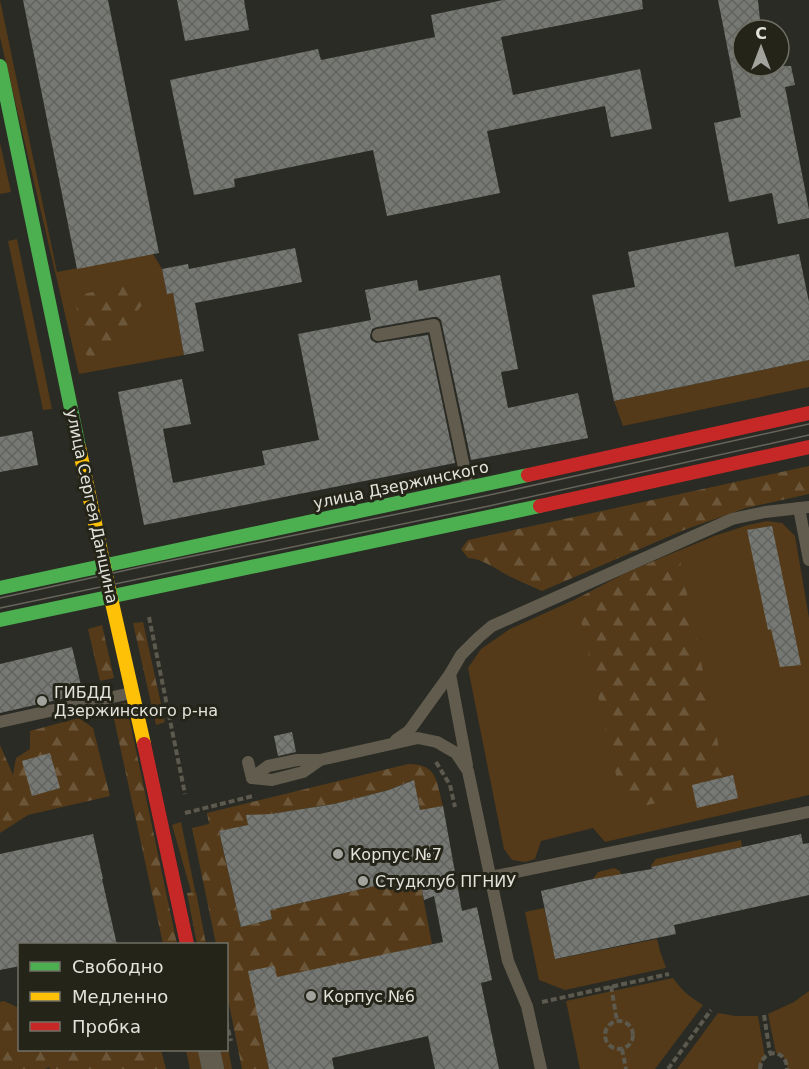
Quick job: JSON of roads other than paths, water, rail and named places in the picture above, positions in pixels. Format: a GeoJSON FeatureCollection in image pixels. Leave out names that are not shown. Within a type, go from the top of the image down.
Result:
{"type":"FeatureCollection","features":[{"type":"Feature","properties":{"kind":"main road","name":"улица Сергея Данщина"},"geometry":{"type":"LineString","coordinates":[[0,66],[186,943]]}},
{"type":"Feature","properties":{"kind":"main road","name":"улица Дзержинского"},"geometry":{"type":"LineString","coordinates":[[0,620],[111,597],[473,504],[809,413]]}},
{"type":"Feature","properties":{"kind":"main road","name":"улица Дзержинского"},"geometry":{"type":"LineString","coordinates":[[0,588],[104,565],[809,447]]}},
{"type":"Feature","properties":{"kind":"street"},"geometry":{"type":"LineString","coordinates":[[208,1051],[213,1069]]}},
{"type":"Feature","properties":{"kind":"lane"},"geometry":{"type":"LineString","coordinates":[[378,335],[434,325],[473,504]]}},
{"type":"Feature","properties":{"kind":"lane"},"geometry":{"type":"LineString","coordinates":[[387,745],[410,731],[461,655],[492,626],[732,519],[765,512],[804,508],[809,560]]}},
{"type":"Feature","properties":{"kind":"lane"},"geometry":{"type":"LineString","coordinates":[[450,674],[508,961],[527,1006],[541,1069]]}},
{"type":"Feature","properties":{"kind":"lane"},"geometry":{"type":"LineString","coordinates":[[0,722],[132,693]]}},
{"type":"Feature","properties":{"kind":"lane"},"geometry":{"type":"LineString","coordinates":[[248,762],[252,778],[268,766],[297,760],[320,760],[418,738],[437,742],[456,753],[468,771]]}},
{"type":"Feature","properties":{"kind":"lane"},"geometry":{"type":"LineString","coordinates":[[491,877],[809,812]]}},
{"type":"Feature","properties":{"kind":"tram line"},"geometry":{"type":"LineString","coordinates":[[0,598],[485,496],[809,424]]}},
{"type":"Feature","properties":{"kind":"tram line"},"geometry":{"type":"LineString","coordinates":[[0,608],[489,506],[809,435]]}},
{"type":"Feature","properties":{"kind":"place","name":"ГИБДД Дзержинского р-на"},"geometry":{"type":"Point","coordinates":[42,701]}},
{"type":"Feature","properties":{"kind":"place","name":"Корпус №7"},"geometry":{"type":"Point","coordinates":[338,854]}},
{"type":"Feature","properties":{"kind":"place","name":"Студклуб ПГНИУ"},"geometry":{"type":"Point","coordinates":[363,881]}},
{"type":"Feature","properties":{"kind":"place","name":"Корпус №6"},"geometry":{"type":"Point","coordinates":[311,996]}}]}
